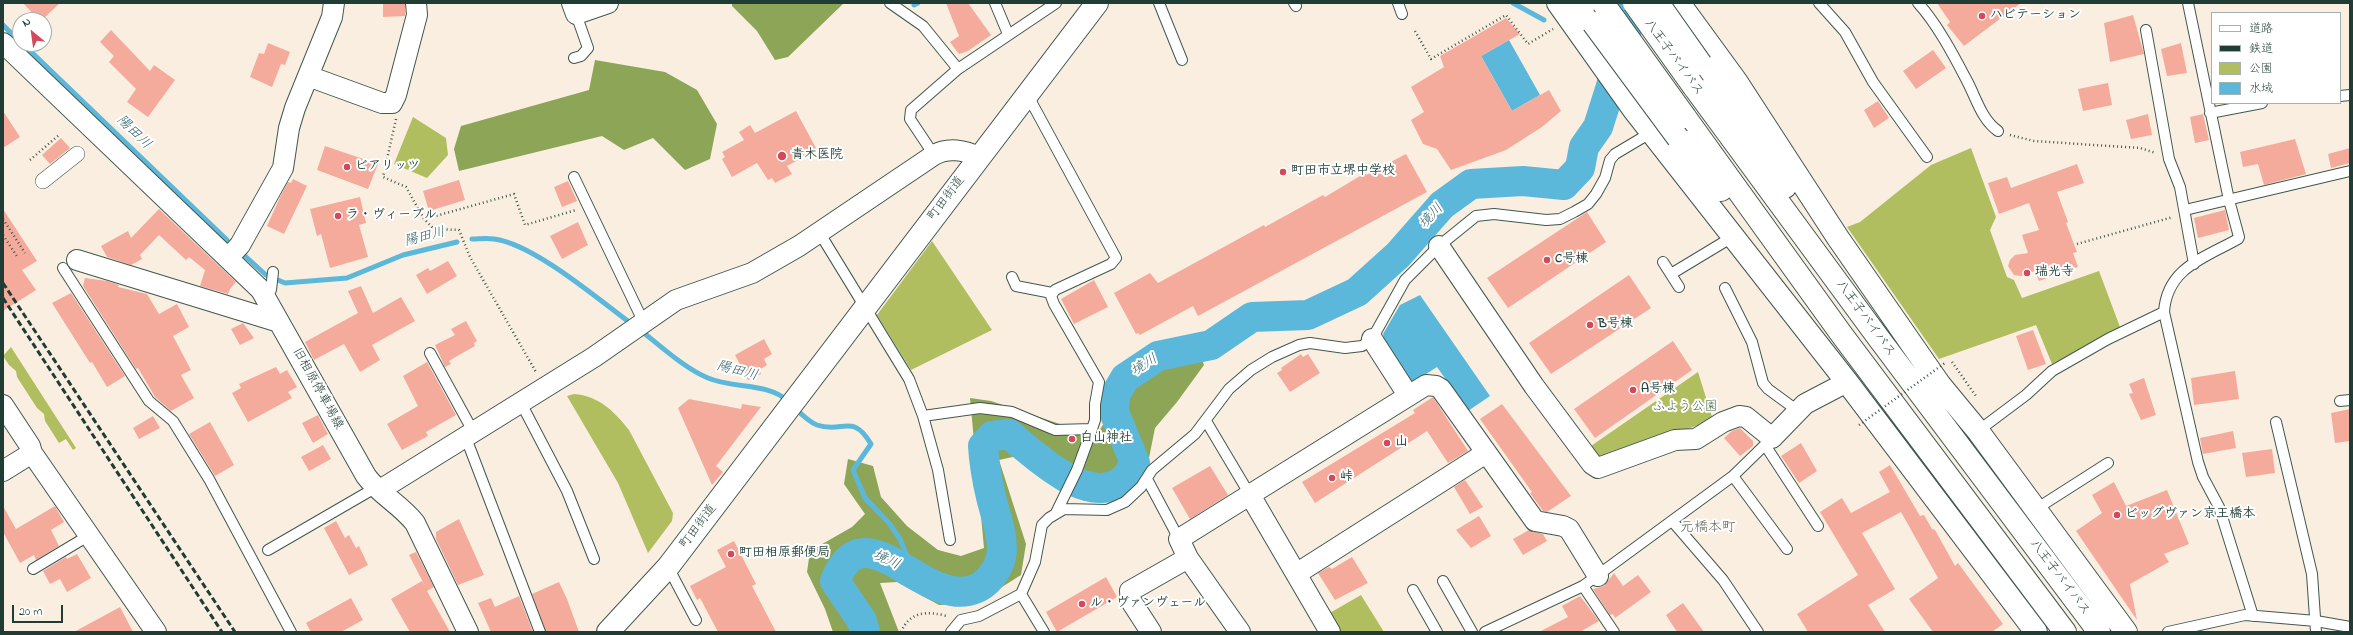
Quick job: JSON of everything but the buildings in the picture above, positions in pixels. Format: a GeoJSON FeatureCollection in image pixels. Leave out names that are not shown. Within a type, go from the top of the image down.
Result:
{"type":"FeatureCollection","features":[{"type":"Feature","properties":{"kind":"main road","name":"町田街道"},"geometry":{"type":"LineString","coordinates":[[608,632],[668,567],[866,308],[978,157],[1097,3]]}},
{"type":"Feature","properties":{"kind":"main road"},"geometry":{"type":"LineString","coordinates":[[1558,3],[1634,110],[1847,382],[2036,632]]}},
{"type":"Feature","properties":{"kind":"main road"},"geometry":{"type":"LineString","coordinates":[[1578,3],[1678,138],[1842,335]]}},
{"type":"Feature","properties":{"kind":"main road","name":"八王子バイパス"},"geometry":{"type":"LineString","coordinates":[[1603,3],[1842,335],[2065,632]]}},
{"type":"Feature","properties":{"kind":"main road","name":"八王子バイパス"},"geometry":{"type":"LineString","coordinates":[[1634,3],[1877,336],[2099,632]]}},
{"type":"Feature","properties":{"kind":"main road"},"geometry":{"type":"LineString","coordinates":[[1658,3],[1815,233],[1877,336]]}},
{"type":"Feature","properties":{"kind":"main road"},"geometry":{"type":"LineString","coordinates":[[1679,3],[1749,100],[1838,238],[1940,385],[1978,432],[2036,509],[2126,632]]}},
{"type":"Feature","properties":{"kind":"main road"},"geometry":{"type":"LineString","coordinates":[[1943,469],[2004,562],[2047,632]]}},
{"type":"Feature","properties":{"kind":"street"},"geometry":{"type":"LineString","coordinates":[[228,258],[240,245],[283,168],[291,121],[332,17],[334,3]]}},
{"type":"Feature","properties":{"kind":"street"},"geometry":{"type":"LineString","coordinates":[[308,76],[382,103],[392,103],[396,95],[417,15],[416,3]]}},
{"type":"Feature","properties":{"kind":"street"},"geometry":{"type":"LineString","coordinates":[[574,9],[608,3]]}},
{"type":"Feature","properties":{"kind":"street"},"geometry":{"type":"LineString","coordinates":[[1652,132],[1679,38],[1693,23]]}},
{"type":"Feature","properties":{"kind":"street","name":"旧相原停車場線"},"geometry":{"type":"LineString","coordinates":[[3,43],[228,258],[268,290],[279,322],[366,476],[378,489],[404,509],[415,523],[468,632]]}},
{"type":"Feature","properties":{"kind":"street"},"geometry":{"type":"LineString","coordinates":[[378,489],[470,435],[545,388],[676,300],[752,273],[799,246],[934,155],[953,150],[968,152],[978,157]]}},
{"type":"Feature","properties":{"kind":"street"},"geometry":{"type":"LineString","coordinates":[[43,182],[77,154]]}},
{"type":"Feature","properties":{"kind":"street"},"geometry":{"type":"LineString","coordinates":[[1439,246],[1534,386],[1592,464],[1598,468],[1605,467],[1642,451],[1675,440],[1696,439],[1723,422],[1739,416],[1746,418],[1768,441],[1798,411],[1819,396],[1847,382]]}},
{"type":"Feature","properties":{"kind":"street"},"geometry":{"type":"LineString","coordinates":[[70,264],[279,322]]}},
{"type":"Feature","properties":{"kind":"street"},"geometry":{"type":"LineString","coordinates":[[1372,339],[1408,395]]}},
{"type":"Feature","properties":{"kind":"street"},"geometry":{"type":"LineString","coordinates":[[1240,632],[1188,558],[1179,539],[1408,395],[1426,386],[1436,386],[1440,389],[1535,521],[1564,526],[1569,529],[1591,581]]}},
{"type":"Feature","properties":{"kind":"street"},"geometry":{"type":"LineString","coordinates":[[3,404],[30,446],[32,453],[88,536],[156,632]]}},
{"type":"Feature","properties":{"kind":"street"},"geometry":{"type":"LineString","coordinates":[[3,471],[32,453]]}},
{"type":"Feature","properties":{"kind":"street"},"geometry":{"type":"LineString","coordinates":[[1296,574],[1486,453]]}},
{"type":"Feature","properties":{"kind":"street"},"geometry":{"type":"LineString","coordinates":[[1250,495],[1330,632]]}},
{"type":"Feature","properties":{"kind":"street"},"geometry":{"type":"LineString","coordinates":[[1151,632],[1131,600],[1130,591],[1188,558]]}},
{"type":"Feature","properties":{"kind":"lane"},"geometry":{"type":"LineString","coordinates":[[890,3],[923,26],[958,69]]}},
{"type":"Feature","properties":{"kind":"lane"},"geometry":{"type":"LineString","coordinates":[[995,3],[1008,34]]}},
{"type":"Feature","properties":{"kind":"lane"},"geometry":{"type":"LineString","coordinates":[[934,155],[910,119],[909,113],[958,69],[1056,3]]}},
{"type":"Feature","properties":{"kind":"lane"},"geometry":{"type":"LineString","coordinates":[[1159,3],[1182,60]]}},
{"type":"Feature","properties":{"kind":"lane"},"geometry":{"type":"LineString","coordinates":[[1398,3],[1402,14]]}},
{"type":"Feature","properties":{"kind":"lane"},"geometry":{"type":"LineString","coordinates":[[1819,3],[1845,32],[1874,82],[1927,157]]}},
{"type":"Feature","properties":{"kind":"lane"},"geometry":{"type":"LineString","coordinates":[[1918,3],[1930,18],[1966,78],[1984,116],[1991,126],[1998,131]]}},
{"type":"Feature","properties":{"kind":"lane"},"geometry":{"type":"LineString","coordinates":[[2188,3],[2229,200],[2240,236],[2238,240],[2182,271],[2172,283],[2165,298],[2164,312],[2198,462],[2203,477],[2219,507],[2252,616]]}},
{"type":"Feature","properties":{"kind":"lane"},"geometry":{"type":"LineString","coordinates":[[574,9],[588,48],[581,56],[574,58]]}},
{"type":"Feature","properties":{"kind":"lane"},"geometry":{"type":"LineString","coordinates":[[2146,30],[2169,159],[2180,187],[2194,264]]}},
{"type":"Feature","properties":{"kind":"lane"},"geometry":{"type":"LineString","coordinates":[[1012,276],[1016,286],[1052,293],[1074,280],[1111,264],[1116,256],[1027,94]]}},
{"type":"Feature","properties":{"kind":"lane"},"geometry":{"type":"LineString","coordinates":[[2210,113],[2257,104]]}},
{"type":"Feature","properties":{"kind":"lane"},"geometry":{"type":"LineString","coordinates":[[1056,513],[1072,508],[1107,510],[1116,507],[1133,496],[1147,479],[1152,470],[1195,434],[1229,389],[1272,357],[1299,345],[1310,343],[1345,348],[1362,346],[1372,339],[1405,280],[1439,246],[1476,216],[1494,214],[1546,220],[1560,219],[1588,204],[1596,194],[1605,178],[1610,160],[1615,154],[1652,132]]}},
{"type":"Feature","properties":{"kind":"lane"},"geometry":{"type":"LineString","coordinates":[[2185,210],[2350,171]]}},
{"type":"Feature","properties":{"kind":"lane"},"geometry":{"type":"LineString","coordinates":[[574,177],[638,326]]}},
{"type":"Feature","properties":{"kind":"lane"},"geometry":{"type":"LineString","coordinates":[[819,232],[909,378],[923,416],[938,470],[950,540]]}},
{"type":"Feature","properties":{"kind":"lane"},"geometry":{"type":"LineString","coordinates":[[1671,274],[1734,236]]}},
{"type":"Feature","properties":{"kind":"lane"},"geometry":{"type":"LineString","coordinates":[[1663,262],[1679,287]]}},
{"type":"Feature","properties":{"kind":"lane"},"geometry":{"type":"LineString","coordinates":[[70,264],[149,401],[172,421],[204,472],[290,632]]}},
{"type":"Feature","properties":{"kind":"lane"},"geometry":{"type":"LineString","coordinates":[[268,290],[273,272]]}},
{"type":"Feature","properties":{"kind":"lane"},"geometry":{"type":"LineString","coordinates":[[1725,288],[1752,342],[1763,384],[1798,411]]}},
{"type":"Feature","properties":{"kind":"lane"},"geometry":{"type":"LineString","coordinates":[[951,632],[961,620],[979,616],[1021,594],[1035,562],[1042,525],[1056,513],[1077,470],[1095,420],[1098,380],[1054,304],[1052,293]]}},
{"type":"Feature","properties":{"kind":"lane"},"geometry":{"type":"LineString","coordinates":[[1978,432],[2026,395],[2052,371],[2108,339],[2164,312]]}},
{"type":"Feature","properties":{"kind":"lane"},"geometry":{"type":"LineString","coordinates":[[430,353],[470,435],[540,632]]}},
{"type":"Feature","properties":{"kind":"lane"},"geometry":{"type":"LineString","coordinates":[[521,403],[567,491],[594,559]]}},
{"type":"Feature","properties":{"kind":"lane"},"geometry":{"type":"LineString","coordinates":[[923,416],[980,408],[1012,412],[1055,430],[1092,429]]}},
{"type":"Feature","properties":{"kind":"lane"},"geometry":{"type":"LineString","coordinates":[[1206,421],[1250,495]]}},
{"type":"Feature","properties":{"kind":"lane"},"geometry":{"type":"LineString","coordinates":[[2276,422],[2312,574],[2316,632]]}},
{"type":"Feature","properties":{"kind":"lane"},"geometry":{"type":"LineString","coordinates":[[1485,632],[1591,581],[1673,522],[1733,476],[1768,441],[1818,526]]}},
{"type":"Feature","properties":{"kind":"lane"},"geometry":{"type":"LineString","coordinates":[[2036,509],[2108,463]]}},
{"type":"Feature","properties":{"kind":"lane"},"geometry":{"type":"LineString","coordinates":[[1733,476],[1787,549]]}},
{"type":"Feature","properties":{"kind":"lane"},"geometry":{"type":"LineString","coordinates":[[1147,479],[1179,539]]}},
{"type":"Feature","properties":{"kind":"lane"},"geometry":{"type":"LineString","coordinates":[[268,550],[378,489]]}},
{"type":"Feature","properties":{"kind":"lane"},"geometry":{"type":"LineString","coordinates":[[1673,522],[1723,580],[1758,632]]}},
{"type":"Feature","properties":{"kind":"lane"},"geometry":{"type":"LineString","coordinates":[[33,569],[88,536]]}},
{"type":"Feature","properties":{"kind":"lane"},"geometry":{"type":"LineString","coordinates":[[668,567],[696,620]]}},
{"type":"Feature","properties":{"kind":"lane"},"geometry":{"type":"LineString","coordinates":[[1443,581],[1472,632]]}},
{"type":"Feature","properties":{"kind":"lane"},"geometry":{"type":"LineString","coordinates":[[1591,581],[1614,632]]}},
{"type":"Feature","properties":{"kind":"lane"},"geometry":{"type":"LineString","coordinates":[[1414,590],[1437,632]]}},
{"type":"Feature","properties":{"kind":"lane"},"geometry":{"type":"LineString","coordinates":[[1021,594],[1044,632]]}},
{"type":"Feature","properties":{"kind":"lane"},"geometry":{"type":"LineString","coordinates":[[2168,632],[2208,627],[2235,616],[2316,620],[2350,627]]}},
{"type":"Feature","properties":{"kind":"path"},"geometry":{"type":"LineString","coordinates":[[1415,31],[1431,58],[1506,15],[1528,44],[1555,28]]}},
{"type":"Feature","properties":{"kind":"path"},"geometry":{"type":"LineString","coordinates":[[392,103],[396,118],[383,177],[406,187],[424,219],[434,229],[459,230],[470,257],[545,388]]}},
{"type":"Feature","properties":{"kind":"path"},"geometry":{"type":"LineString","coordinates":[[1998,131],[2034,141],[2140,148],[2161,154],[2169,159]]}},
{"type":"Feature","properties":{"kind":"path"},"geometry":{"type":"LineString","coordinates":[[30,160],[59,135]]}},
{"type":"Feature","properties":{"kind":"path"},"geometry":{"type":"LineString","coordinates":[[424,219],[514,194],[525,225],[588,207]]}},
{"type":"Feature","properties":{"kind":"path"},"geometry":{"type":"LineString","coordinates":[[2077,244],[2168,218]]}},
{"type":"Feature","properties":{"kind":"path"},"geometry":{"type":"LineString","coordinates":[[3,219],[25,254]]}},
{"type":"Feature","properties":{"kind":"path"},"geometry":{"type":"LineString","coordinates":[[3,235],[18,258]]}},
{"type":"Feature","properties":{"kind":"path"},"geometry":{"type":"LineString","coordinates":[[1952,362],[1971,387],[1979,402]]}},
{"type":"Feature","properties":{"kind":"path"},"geometry":{"type":"LineString","coordinates":[[1859,425],[1945,363]]}},
{"type":"Feature","properties":{"kind":"path"},"geometry":{"type":"LineString","coordinates":[[901,632],[912,617],[921,612],[945,615],[961,620]]}},
{"type":"Feature","properties":{"kind":"green space"},"geometry":{"type":"Polygon","coordinates":[[[732,3],[844,3],[788,57],[775,60],[757,31],[732,6],[732,3]]]}},
{"type":"Feature","properties":{"kind":"green space"},"geometry":{"type":"Polygon","coordinates":[[[595,60],[665,72],[697,90],[717,124],[710,159],[685,170],[653,138],[624,150],[602,136],[459,171],[454,149],[461,126],[589,90],[595,60]]]}},
{"type":"Feature","properties":{"kind":"green space"},"geometry":{"type":"Polygon","coordinates":[[[413,117],[446,138],[448,155],[427,178],[394,164],[413,117]]]}},
{"type":"Feature","properties":{"kind":"green space"},"geometry":{"type":"Polygon","coordinates":[[[1971,148],[1996,217],[1990,230],[2007,277],[2014,280],[2022,298],[2099,271],[2120,327],[2052,364],[2036,325],[1939,359],[1847,227],[1860,222],[1931,165],[1971,148]]]}},
{"type":"Feature","properties":{"kind":"green space"},"geometry":{"type":"Polygon","coordinates":[[[932,241],[992,330],[911,370],[877,315],[932,241]]]}},
{"type":"Feature","properties":{"kind":"green space"},"geometry":{"type":"Polygon","coordinates":[[[11,347],[76,448],[73,450],[66,439],[59,443],[45,421],[44,414],[37,408],[17,377],[16,371],[9,365],[3,356],[11,347]]]}},
{"type":"Feature","properties":{"kind":"green space"},"geometry":{"type":"Polygon","coordinates":[[[1200,354],[1204,365],[1177,402],[1155,428],[1148,463],[1112,495],[1084,501],[1017,456],[999,460],[1026,544],[1021,575],[975,604],[939,605],[897,582],[880,583],[899,632],[833,632],[825,609],[807,572],[810,551],[852,527],[865,514],[844,484],[848,459],[873,466],[881,497],[907,526],[938,550],[961,556],[984,548],[970,398],[991,401],[1096,436],[1122,394],[1156,367],[1200,354]]]}},
{"type":"Feature","properties":{"kind":"green space","name":"ふよう公園"},"geometry":{"type":"Polygon","coordinates":[[[1698,372],[1713,420],[1601,459],[1588,448],[1698,372]]]}},
{"type":"Feature","properties":{"kind":"green space"},"geometry":{"type":"Polygon","coordinates":[[[574,394],[583,395],[598,401],[612,411],[629,430],[673,513],[672,521],[648,553],[618,483],[567,396],[574,394]]]}},
{"type":"Feature","properties":{"kind":"green space"},"geometry":{"type":"Polygon","coordinates":[[[1361,595],[1384,632],[1339,632],[1328,614],[1361,595]]]}},
{"type":"Feature","properties":{"kind":"water"},"geometry":{"type":"Polygon","coordinates":[[[1509,40],[1540,95],[1512,111],[1481,56],[1509,40]]]}},
{"type":"Feature","properties":{"kind":"water"},"geometry":{"type":"Polygon","coordinates":[[[1420,295],[1490,396],[1468,411],[1437,367],[1415,381],[1411,381],[1384,339],[1383,334],[1400,305],[1420,295]]]}},
{"type":"Feature","properties":{"kind":"waterway"},"geometry":{"type":"LineString","coordinates":[[914,5],[918,3]]}},
{"type":"Feature","properties":{"kind":"waterway"},"geometry":{"type":"LineString","coordinates":[[1513,3],[1544,20]]}},
{"type":"Feature","properties":{"kind":"waterway","name":"境川"},"geometry":{"type":"LineString","coordinates":[[865,632],[862,621],[835,581],[848,560],[862,553],[879,556],[897,564],[936,586],[956,592],[980,587],[995,572],[1001,557],[1002,543],[988,484],[983,446],[992,436],[1009,434],[1044,463],[1073,481],[1087,486],[1102,488],[1115,485],[1124,479],[1135,463],[1114,412],[1115,395],[1125,378],[1158,356],[1211,345],[1252,317],[1308,315],[1357,292],[1398,255],[1442,205],[1471,184],[1523,181],[1564,185],[1580,168],[1584,147],[1598,127],[1618,64],[1634,3]]}},
{"type":"Feature","properties":{"kind":"waterway","name":"陽田川"},"geometry":{"type":"LineString","coordinates":[[3,25],[12,34]]}},
{"type":"Feature","properties":{"kind":"waterway","name":"陽田川"},"geometry":{"type":"LineString","coordinates":[[31,52],[227,240]]}},
{"type":"Feature","properties":{"kind":"waterway","name":"陽田川"},"geometry":{"type":"LineString","coordinates":[[472,239],[494,239],[510,243],[528,251],[566,274],[633,325]]}},
{"type":"Feature","properties":{"kind":"waterway","name":"陽田川"},"geometry":{"type":"LineString","coordinates":[[245,256],[266,275],[285,283],[347,278],[403,255],[457,242]]}},
{"type":"Feature","properties":{"kind":"waterway","name":"陽田川"},"geometry":{"type":"LineString","coordinates":[[640,330],[681,363],[699,374],[728,384],[760,388],[770,391],[780,395],[788,401]]}},
{"type":"Feature","properties":{"kind":"waterway","name":"陽田川"},"geometry":{"type":"LineString","coordinates":[[795,408],[808,420],[817,425],[826,427],[852,426],[864,434],[871,444],[853,470],[865,498],[889,523],[900,539],[906,554],[907,570]]}},
{"type":"Feature","properties":{"kind":"railway"},"geometry":{"type":"LineString","coordinates":[[3,283],[235,632]]}},
{"type":"Feature","properties":{"kind":"railway"},"geometry":{"type":"LineString","coordinates":[[3,298],[222,632]]}},
{"type":"Feature","properties":{"kind":"place","name":"ハビテーション"},"geometry":{"type":"Point","coordinates":[1982,16]}},
{"type":"Feature","properties":{"kind":"place","name":"青木医院"},"geometry":{"type":"Point","coordinates":[782,156]}},
{"type":"Feature","properties":{"kind":"place","name":"ビアリッツ"},"geometry":{"type":"Point","coordinates":[347,167]}},
{"type":"Feature","properties":{"kind":"place","name":"町田市立堺中学校"},"geometry":{"type":"Point","coordinates":[1283,172]}},
{"type":"Feature","properties":{"kind":"place","name":"ラ・ヴィーブル"},"geometry":{"type":"Point","coordinates":[338,216]}},
{"type":"Feature","properties":{"kind":"place","name":"C号棟"},"geometry":{"type":"Point","coordinates":[1547,260]}},
{"type":"Feature","properties":{"kind":"place","name":"瑞光寺"},"geometry":{"type":"Point","coordinates":[2027,273]}},
{"type":"Feature","properties":{"kind":"place","name":"B号棟"},"geometry":{"type":"Point","coordinates":[1590,325]}},
{"type":"Feature","properties":{"kind":"place","name":"A号棟"},"geometry":{"type":"Point","coordinates":[1633,390]}},
{"type":"Feature","properties":{"kind":"place","name":"白山神社"},"geometry":{"type":"Point","coordinates":[1072,439]}},
{"type":"Feature","properties":{"kind":"place","name":"山"},"geometry":{"type":"Point","coordinates":[1387,443]}},
{"type":"Feature","properties":{"kind":"place","name":"峠"},"geometry":{"type":"Point","coordinates":[1332,478]}},
{"type":"Feature","properties":{"kind":"place","name":"ビッグヴァン京王橋本"},"geometry":{"type":"Point","coordinates":[2117,515]}},
{"type":"Feature","properties":{"kind":"place","name":"町田相原郵便局"},"geometry":{"type":"Point","coordinates":[731,554]}},
{"type":"Feature","properties":{"kind":"place","name":"ル・ヴァンヴェール"},"geometry":{"type":"Point","coordinates":[1082,604]}},
{"type":"Feature","properties":{"kind":"district","name":"元橋本町"},"geometry":{"type":"Point","coordinates":[1708,529]}}]}
